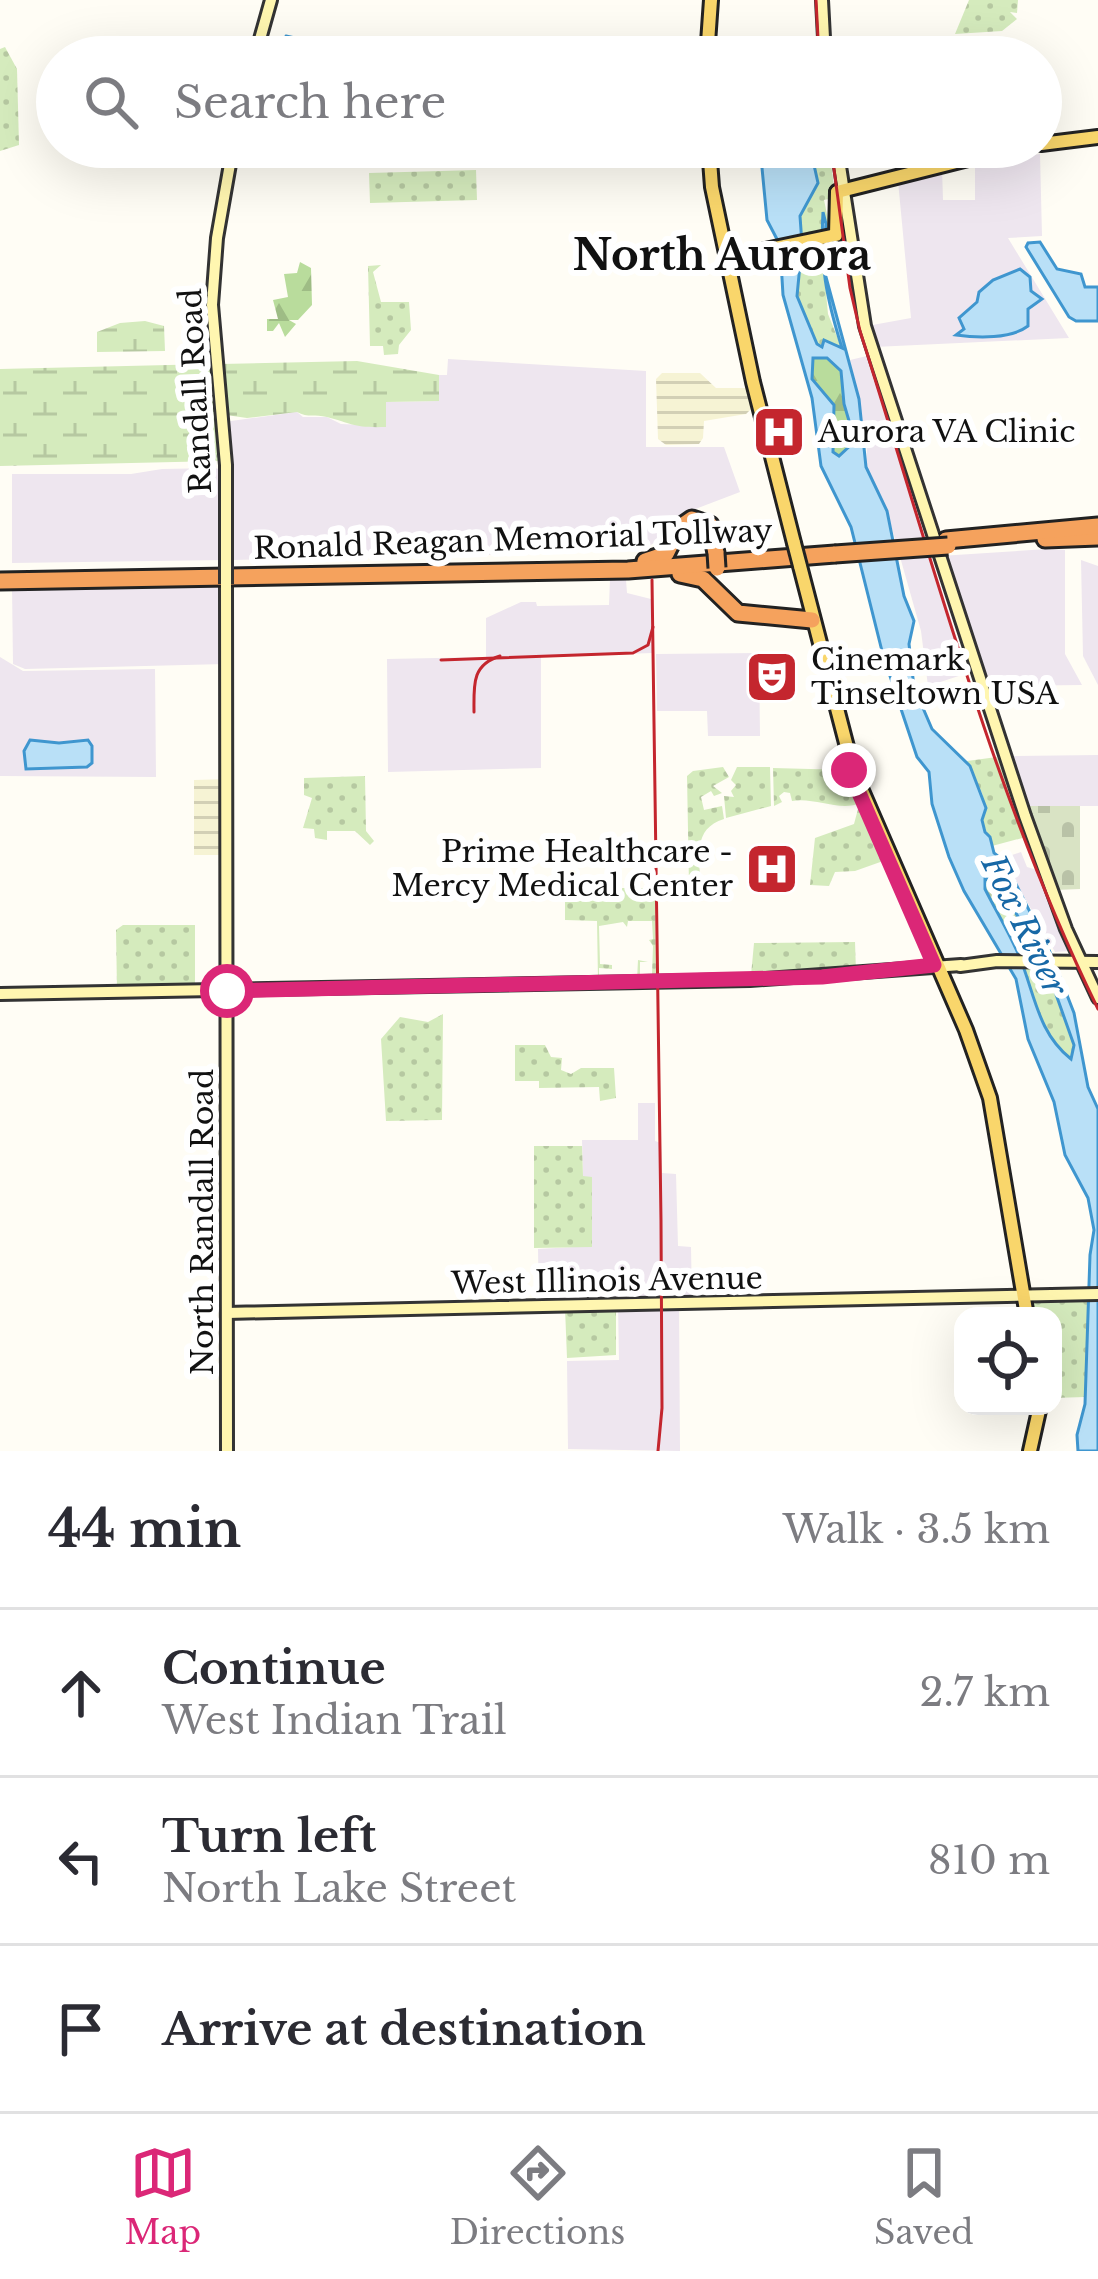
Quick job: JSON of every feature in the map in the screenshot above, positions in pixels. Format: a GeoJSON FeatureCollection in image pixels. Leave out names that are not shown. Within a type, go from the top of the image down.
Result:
{"type":"FeatureCollection","features":[{"type":"Feature","properties":{"kind":"highway"},"geometry":{"type":"LineString","coordinates":[[624,564],[661,558],[682,524],[692,519],[710,525],[720,592],[729,605],[747,613],[808,619]]}},
{"type":"Feature","properties":{"kind":"highway"},"geometry":{"type":"LineString","coordinates":[[946,541],[1098,528]]}},
{"type":"Feature","properties":{"kind":"highway","name":"Ronald Reagan Memorial Tollway"},"geometry":{"type":"LineString","coordinates":[[0,578],[581,571],[770,559],[1098,528]]}},
{"type":"Feature","properties":{"kind":"highway","name":"Ronald Reagan Memorial Tollway"},"geometry":{"type":"LineString","coordinates":[[0,578],[624,564],[834,552]]}},
{"type":"Feature","properties":{"kind":"highway"},"geometry":{"type":"LineString","coordinates":[[770,559],[730,568],[723,586],[737,606],[780,616]]}},
{"type":"Feature","properties":{"kind":"highway"},"geometry":{"type":"LineString","coordinates":[[717,560],[718,593],[728,608]]}},
{"type":"Feature","properties":{"kind":"highway"},"geometry":{"type":"LineString","coordinates":[[581,571],[697,576],[728,608],[744,614],[808,619]]}},
{"type":"Feature","properties":{"kind":"main road"},"geometry":{"type":"LineString","coordinates":[[261,36],[271,0]]}},
{"type":"Feature","properties":{"kind":"main road"},"geometry":{"type":"LineString","coordinates":[[708,36],[711,0]]}},
{"type":"Feature","properties":{"kind":"main road"},"geometry":{"type":"LineString","coordinates":[[822,0],[824,36]]}},
{"type":"Feature","properties":{"kind":"main road"},"geometry":{"type":"LineString","coordinates":[[1062,141],[1098,137]]}},
{"type":"Feature","properties":{"kind":"main road","name":"Randall Road"},"geometry":{"type":"LineString","coordinates":[[226,563],[226,465],[212,304],[229,168]]}},
{"type":"Feature","properties":{"kind":"main road"},"geometry":{"type":"LineString","coordinates":[[711,168],[808,619],[849,765],[937,967],[989,1109],[1024,1307]]}},
{"type":"Feature","properties":{"kind":"main road"},"geometry":{"type":"LineString","coordinates":[[838,168],[840,195]]}},
{"type":"Feature","properties":{"kind":"main road"},"geometry":{"type":"LineString","coordinates":[[939,168],[831,199],[833,233],[946,541],[1004,754],[1072,960],[1098,998]]}},
{"type":"Feature","properties":{"kind":"main road"},"geometry":{"type":"LineString","coordinates":[[728,258],[833,233]]}},
{"type":"Feature","properties":{"kind":"main road","name":"North Randall Road"},"geometry":{"type":"LineString","coordinates":[[226,563],[227,1451]]}},
{"type":"Feature","properties":{"kind":"main road"},"geometry":{"type":"LineString","coordinates":[[0,994],[774,979],[977,963],[1098,962]]}},
{"type":"Feature","properties":{"kind":"main road","name":"West Illinois Avenue"},"geometry":{"type":"LineString","coordinates":[[227,1312],[1092,1295]]}},
{"type":"Feature","properties":{"kind":"main road"},"geometry":{"type":"LineString","coordinates":[[1030,1451],[1038,1415]]}},
{"type":"Feature","properties":{"kind":"shaded area"},"geometry":{"type":"Polygon","coordinates":[[[975,168],[1040,168],[1042,236],[1008,238],[1069,338],[874,347],[867,326],[911,318],[898,181],[942,169],[943,200],[975,200],[975,168]]]}},
{"type":"Feature","properties":{"kind":"shaded area"},"geometry":{"type":"Polygon","coordinates":[[[867,356],[968,673],[928,686],[921,631],[887,511],[866,467],[850,360],[867,356]]]}},
{"type":"Feature","properties":{"kind":"shaded area"},"geometry":{"type":"Polygon","coordinates":[[[448,359],[646,371],[646,447],[724,447],[740,492],[677,516],[648,547],[232,560],[231,470],[224,422],[297,412],[341,424],[386,426],[386,402],[438,401],[439,375],[447,375],[448,359]]]}},
{"type":"Feature","properties":{"kind":"shaded area"},"geometry":{"type":"Polygon","coordinates":[[[662,373],[700,373],[716,388],[748,388],[755,405],[746,414],[704,421],[699,444],[666,445],[658,439],[656,379],[662,373]]]}},
{"type":"Feature","properties":{"kind":"shaded area"},"geometry":{"type":"Polygon","coordinates":[[[222,470],[225,560],[12,563],[12,474],[222,470]]]}},
{"type":"Feature","properties":{"kind":"shaded area"},"geometry":{"type":"Polygon","coordinates":[[[1065,550],[1065,654],[1082,685],[982,686],[940,556],[1065,550]]]}},
{"type":"Feature","properties":{"kind":"shaded area"},"geometry":{"type":"Polygon","coordinates":[[[1081,560],[1098,566],[1098,685],[1083,656],[1081,560]]]}},
{"type":"Feature","properties":{"kind":"shaded area"},"geometry":{"type":"Polygon","coordinates":[[[610,579],[626,580],[627,593],[651,599],[652,653],[541,657],[541,768],[388,772],[387,659],[486,657],[486,618],[521,602],[609,605],[610,579]]]}},
{"type":"Feature","properties":{"kind":"shaded area"},"geometry":{"type":"Polygon","coordinates":[[[223,584],[225,664],[25,669],[13,664],[12,587],[223,584]]]}},
{"type":"Feature","properties":{"kind":"shaded area"},"geometry":{"type":"Polygon","coordinates":[[[759,653],[760,736],[708,736],[707,711],[657,711],[656,654],[759,653]]]}},
{"type":"Feature","properties":{"kind":"shaded area"},"geometry":{"type":"Polygon","coordinates":[[[0,657],[23,671],[155,669],[156,777],[0,776],[0,657]]]}},
{"type":"Feature","properties":{"kind":"shaded area"},"geometry":{"type":"Polygon","coordinates":[[[1098,755],[1098,806],[1025,806],[1007,756],[1098,755]]]}},
{"type":"Feature","properties":{"kind":"shaded area"},"geometry":{"type":"Polygon","coordinates":[[[229,779],[230,855],[194,855],[194,780],[229,779]]]}},
{"type":"Feature","properties":{"kind":"shaded area"},"geometry":{"type":"Polygon","coordinates":[[[1021,852],[1027,867],[1037,870],[1069,951],[1055,952],[1011,873],[1019,870],[1012,855],[1021,852]]]}},
{"type":"Feature","properties":{"kind":"shaded area"},"geometry":{"type":"Polygon","coordinates":[[[638,1103],[655,1103],[655,1141],[661,1143],[662,1173],[676,1174],[678,1246],[691,1247],[692,1302],[679,1303],[680,1451],[568,1449],[567,1361],[619,1360],[618,1304],[539,1304],[538,1249],[592,1246],[591,1177],[583,1177],[582,1140],[638,1140],[638,1103]]]}},
{"type":"Feature","properties":{"kind":"green space"},"geometry":{"type":"Polygon","coordinates":[[[969,0],[1018,0],[1017,13],[1010,12],[1017,19],[1002,31],[955,34],[969,0]]]}},
{"type":"Feature","properties":{"kind":"green space"},"geometry":{"type":"Polygon","coordinates":[[[5,47],[17,69],[19,145],[0,151],[0,49],[5,47]]]}},
{"type":"Feature","properties":{"kind":"green space"},"geometry":{"type":"Polygon","coordinates":[[[815,168],[832,168],[834,187],[824,200],[826,234],[801,238],[800,216],[818,183],[815,168]]]}},
{"type":"Feature","properties":{"kind":"green space"},"geometry":{"type":"Polygon","coordinates":[[[476,170],[477,200],[370,203],[369,173],[476,170]]]}},
{"type":"Feature","properties":{"kind":"green space"},"geometry":{"type":"Polygon","coordinates":[[[821,240],[828,314],[842,349],[817,344],[797,296],[802,244],[821,240]]]}},
{"type":"Feature","properties":{"kind":"green space"},"geometry":{"type":"Polygon","coordinates":[[[300,262],[311,268],[312,305],[298,320],[289,320],[296,324],[285,337],[279,323],[267,331],[267,319],[278,319],[273,300],[288,297],[284,274],[297,273],[300,262]]]}},
{"type":"Feature","properties":{"kind":"green space"},"geometry":{"type":"Polygon","coordinates":[[[381,265],[373,272],[381,302],[409,302],[411,330],[398,354],[384,355],[383,346],[370,346],[368,266],[381,265]]]}},
{"type":"Feature","properties":{"kind":"green space"},"geometry":{"type":"Polygon","coordinates":[[[145,321],[164,326],[165,351],[97,352],[97,332],[120,323],[145,321]]]}},
{"type":"Feature","properties":{"kind":"green space"},"geometry":{"type":"Polygon","coordinates":[[[813,358],[827,358],[841,371],[855,441],[839,456],[833,452],[834,405],[812,379],[813,358]]]}},
{"type":"Feature","properties":{"kind":"green space"},"geometry":{"type":"Polygon","coordinates":[[[357,361],[439,375],[439,401],[386,402],[386,427],[297,412],[247,418],[226,415],[221,364],[357,361]]]}},
{"type":"Feature","properties":{"kind":"green space"},"geometry":{"type":"Polygon","coordinates":[[[211,364],[219,461],[0,466],[0,369],[211,364]]]}},
{"type":"Feature","properties":{"kind":"green space"},"geometry":{"type":"Polygon","coordinates":[[[997,757],[1026,837],[992,846],[982,820],[986,808],[982,793],[967,761],[997,757]]]}},
{"type":"Feature","properties":{"kind":"green space"},"geometry":{"type":"Polygon","coordinates":[[[723,767],[729,777],[713,786],[722,793],[714,796],[711,791],[701,797],[704,810],[722,806],[724,819],[702,837],[700,885],[689,885],[687,776],[723,767]]]}},
{"type":"Feature","properties":{"kind":"green space"},"geometry":{"type":"Polygon","coordinates":[[[737,767],[770,767],[771,806],[726,818],[724,796],[734,797],[731,791],[736,785],[731,780],[737,767]]]}},
{"type":"Feature","properties":{"kind":"green space"},"geometry":{"type":"Polygon","coordinates":[[[773,768],[848,770],[861,803],[792,801],[790,793],[784,792],[779,796],[782,802],[774,806],[773,768]]]}},
{"type":"Feature","properties":{"kind":"green space"},"geometry":{"type":"Polygon","coordinates":[[[365,776],[366,831],[374,841],[370,845],[355,831],[327,831],[327,840],[315,838],[314,829],[303,828],[312,798],[304,795],[304,778],[365,776]]]}},
{"type":"Feature","properties":{"kind":"green space"},"geometry":{"type":"Polygon","coordinates":[[[1025,806],[1080,806],[1080,889],[1055,890],[1025,806]]]}},
{"type":"Feature","properties":{"kind":"green space"},"geometry":{"type":"Polygon","coordinates":[[[863,808],[886,860],[855,871],[835,872],[829,886],[810,885],[815,838],[854,824],[858,809],[863,808]]]}},
{"type":"Feature","properties":{"kind":"green space"},"geometry":{"type":"Polygon","coordinates":[[[985,877],[1012,907],[1042,955],[1074,1045],[1071,1059],[1044,1025],[1020,958],[985,889],[985,877]]]}},
{"type":"Feature","properties":{"kind":"green space"},"geometry":{"type":"Polygon","coordinates":[[[579,888],[655,888],[656,979],[637,980],[638,960],[648,962],[640,962],[640,975],[652,974],[652,921],[628,921],[627,927],[623,922],[599,926],[600,964],[612,965],[612,969],[599,968],[599,976],[608,980],[598,980],[597,921],[565,920],[565,894],[579,888]]]}},
{"type":"Feature","properties":{"kind":"green space"},"geometry":{"type":"Polygon","coordinates":[[[123,925],[195,925],[195,989],[117,990],[116,930],[123,925]]]}},
{"type":"Feature","properties":{"kind":"green space"},"geometry":{"type":"Polygon","coordinates":[[[855,942],[856,972],[751,975],[754,943],[855,942]]]}},
{"type":"Feature","properties":{"kind":"green space"},"geometry":{"type":"Polygon","coordinates":[[[443,1014],[442,1120],[386,1121],[381,1039],[400,1017],[428,1022],[443,1014]]]}},
{"type":"Feature","properties":{"kind":"green space"},"geometry":{"type":"Polygon","coordinates":[[[515,1045],[545,1045],[551,1057],[562,1058],[561,1070],[571,1074],[581,1068],[614,1068],[616,1098],[600,1101],[599,1087],[539,1088],[539,1081],[515,1081],[515,1045]]]}},
{"type":"Feature","properties":{"kind":"green space"},"geometry":{"type":"Polygon","coordinates":[[[534,1146],[582,1146],[583,1176],[592,1177],[592,1247],[534,1248],[534,1146]]]}},
{"type":"Feature","properties":{"kind":"green space"},"geometry":{"type":"Polygon","coordinates":[[[1089,1299],[1085,1397],[1062,1398],[1062,1307],[1029,1307],[1029,1301],[1089,1299]]]}},
{"type":"Feature","properties":{"kind":"green space"},"geometry":{"type":"Polygon","coordinates":[[[616,1306],[616,1355],[567,1358],[565,1308],[616,1306]]]}},
{"type":"Feature","properties":{"kind":"water","name":"Fox River"},"geometry":{"type":"Polygon","coordinates":[[[762,168],[815,168],[818,183],[800,216],[797,296],[817,344],[822,347],[824,340],[842,348],[824,270],[859,399],[866,467],[887,511],[904,596],[914,621],[909,644],[914,687],[932,729],[970,766],[986,808],[985,832],[1051,954],[1074,1013],[1088,1087],[1098,1109],[1098,1451],[1078,1451],[1077,1435],[1085,1404],[1094,1230],[1088,1198],[1065,1155],[1054,1102],[1028,1039],[1016,979],[949,857],[932,804],[929,772],[917,757],[883,655],[851,527],[821,466],[812,398],[783,295],[780,245],[767,220],[762,168]],[[813,358],[812,379],[834,405],[833,452],[839,456],[855,441],[841,371],[827,358],[813,358]],[[985,877],[985,889],[1020,958],[1044,1025],[1071,1059],[1074,1045],[1042,955],[1012,907],[985,877]]]}},
{"type":"Feature","properties":{"kind":"water"},"geometry":{"type":"Polygon","coordinates":[[[1040,242],[1057,269],[1081,274],[1085,287],[1098,287],[1098,321],[1069,317],[1026,247],[1040,242]]]}},
{"type":"Feature","properties":{"kind":"water"},"geometry":{"type":"Polygon","coordinates":[[[1020,269],[1030,277],[1031,291],[1042,299],[1028,309],[1028,326],[1004,335],[956,335],[964,329],[959,318],[977,302],[979,292],[993,280],[1020,269]]]}},
{"type":"Feature","properties":{"kind":"water"},"geometry":{"type":"Polygon","coordinates":[[[30,740],[88,740],[92,763],[26,769],[24,751],[30,740]]]}},
{"type":"Feature","properties":{"kind":"railway"},"geometry":{"type":"LineString","coordinates":[[816,0],[818,36]]}},
{"type":"Feature","properties":{"kind":"railway"},"geometry":{"type":"LineString","coordinates":[[834,168],[860,331],[939,589],[1027,845],[1098,1009]]}},
{"type":"Feature","properties":{"kind":"railway"},"geometry":{"type":"LineString","coordinates":[[652,580],[661,1221],[658,1451]]}},
{"type":"Feature","properties":{"kind":"railway"},"geometry":{"type":"LineString","coordinates":[[441,660],[633,653],[648,645],[653,627]]}},
{"type":"Feature","properties":{"kind":"railway"},"geometry":{"type":"LineString","coordinates":[[474,712],[479,671],[500,656]]}},
{"type":"Feature","properties":{"kind":"place","name":"Aurora VA Clinic"},"geometry":{"type":"Point","coordinates":[779,432]}},
{"type":"Feature","properties":{"kind":"place","name":"Cinemark Tinseltown USA"},"geometry":{"type":"Point","coordinates":[772,677]}},
{"type":"Feature","properties":{"kind":"place","name":"Prime Healthcare - Mercy Medical Center"},"geometry":{"type":"Point","coordinates":[772,869]}},
{"type":"Feature","properties":{"kind":"district","name":"North Aurora"},"geometry":{"type":"Point","coordinates":[722,255]}},
{"type":"Feature","properties":{"kind":"route"},"geometry":{"type":"LineString","coordinates":[[227,991],[822,977],[934,965],[849,770]]}}]}
